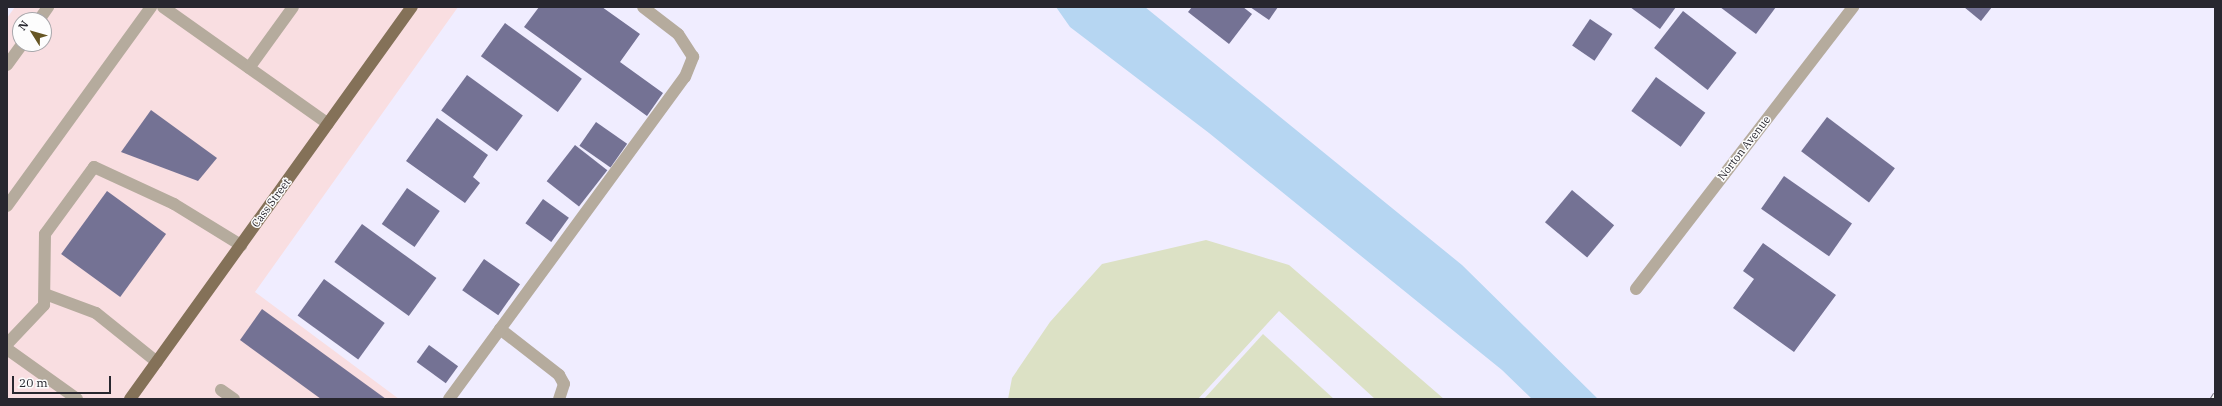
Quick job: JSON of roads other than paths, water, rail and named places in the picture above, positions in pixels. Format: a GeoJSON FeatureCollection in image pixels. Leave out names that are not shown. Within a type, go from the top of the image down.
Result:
{"type":"FeatureCollection","features":[{"type":"Feature","properties":{"kind":"main road","name":"Cass Street"},"geometry":{"type":"LineString","coordinates":[[130,399],[412,7]]}},
{"type":"Feature","properties":{"kind":"street"},"geometry":{"type":"LineString","coordinates":[[7,206],[151,7]]}},
{"type":"Feature","properties":{"kind":"street"},"geometry":{"type":"LineString","coordinates":[[163,7],[328,124]]}},
{"type":"Feature","properties":{"kind":"street"},"geometry":{"type":"LineString","coordinates":[[249,68],[293,7]]}},
{"type":"Feature","properties":{"kind":"street"},"geometry":{"type":"LineString","coordinates":[[449,399],[685,77],[693,57],[678,34],[643,7]]}},
{"type":"Feature","properties":{"kind":"street","name":"Norton Avenue"},"geometry":{"type":"LineString","coordinates":[[1636,289],[1853,7]]}},
{"type":"Feature","properties":{"kind":"street"},"geometry":{"type":"LineString","coordinates":[[7,65],[16,52]]}},
{"type":"Feature","properties":{"kind":"street"},"geometry":{"type":"LineString","coordinates":[[7,344],[44,305],[45,234],[94,167],[174,204],[241,245]]}},
{"type":"Feature","properties":{"kind":"street"},"geometry":{"type":"LineString","coordinates":[[45,294],[96,313],[157,362]]}},
{"type":"Feature","properties":{"kind":"street"},"geometry":{"type":"LineString","coordinates":[[500,329],[559,375],[564,384],[559,399]]}},
{"type":"Feature","properties":{"kind":"street"},"geometry":{"type":"LineString","coordinates":[[7,349],[77,399]]}},
{"type":"Feature","properties":{"kind":"street"},"geometry":{"type":"LineString","coordinates":[[221,390],[234,399]]}},
{"type":"Feature","properties":{"kind":"water"},"geometry":{"type":"Polygon","coordinates":[[[1056,7],[1145,7],[1462,265],[1598,399],[1532,399],[1502,370],[1209,133],[1070,27],[1056,7]]]}},
{"type":"Feature","properties":{"kind":"railway"},"geometry":{"type":"LineString","coordinates":[[2212,399],[2215,394]]}}]}
